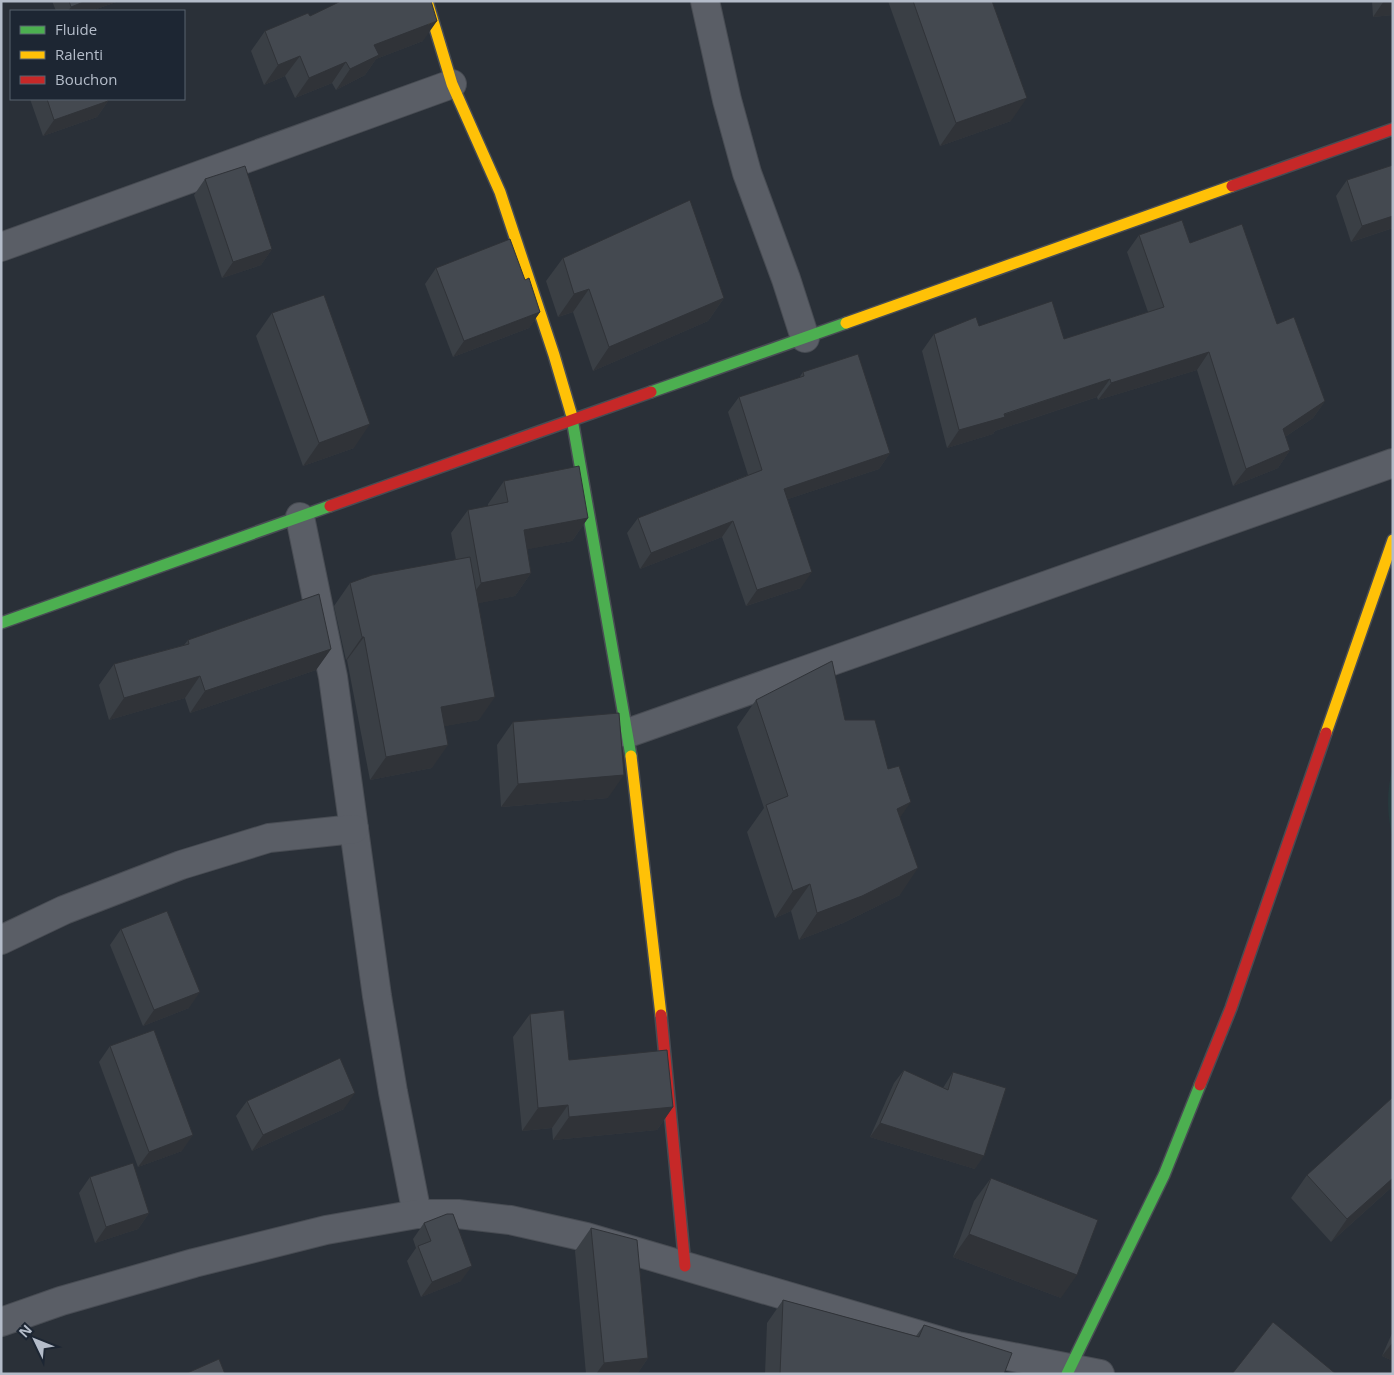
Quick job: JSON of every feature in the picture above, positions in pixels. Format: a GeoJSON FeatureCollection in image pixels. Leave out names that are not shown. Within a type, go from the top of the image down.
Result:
{"type":"FeatureCollection","features":[{"type":"Feature","properties":{"kind":"street"},"geometry":{"type":"LineString","coordinates":[[427,1],[452,84],[503,200],[573,420],[628,733],[661,1010],[685,1266]]}},
{"type":"Feature","properties":{"kind":"street"},"geometry":{"type":"LineString","coordinates":[[705,1],[727,100],[747,173],[786,279],[805,338]]}},
{"type":"Feature","properties":{"kind":"street"},"geometry":{"type":"LineString","coordinates":[[1,246],[452,84]]}},
{"type":"Feature","properties":{"kind":"street"},"geometry":{"type":"LineString","coordinates":[[1,623],[1393,129]]}},
{"type":"Feature","properties":{"kind":"street"},"geometry":{"type":"LineString","coordinates":[[628,733],[1393,463]]}},
{"type":"Feature","properties":{"kind":"street"},"geometry":{"type":"LineString","coordinates":[[300,517],[333,676],[393,1092],[417,1214]]}},
{"type":"Feature","properties":{"kind":"street"},"geometry":{"type":"LineString","coordinates":[[1068,1370],[1164,1175],[1231,1008],[1393,540]]}},
{"type":"Feature","properties":{"kind":"street"},"geometry":{"type":"LineString","coordinates":[[1,940],[64,910],[181,865],[269,838],[354,829]]}},
{"type":"Feature","properties":{"kind":"street"},"geometry":{"type":"LineString","coordinates":[[1,1322],[61,1301],[194,1262],[326,1230],[417,1214],[458,1214],[510,1220],[586,1236],[957,1346],[1068,1370],[1100,1374]]}},
{"type":"Feature","properties":{"kind":"green space"},"geometry":{"type":"Polygon","coordinates":[[[1393,767],[1393,840],[1388,804],[1389,785],[1393,767]]]}},
{"type":"Feature","properties":{"kind":"building"},"geometry":{"type":"Polygon","coordinates":[[[69,1],[86,1],[71,7],[69,1]]]}},
{"type":"Feature","properties":{"kind":"building"},"geometry":{"type":"Polygon","coordinates":[[[341,1],[431,1],[437,21],[374,45],[379,55],[350,69],[346,62],[309,78],[300,56],[278,65],[265,31],[308,13],[310,16],[341,1]]]}},
{"type":"Feature","properties":{"kind":"building"},"geometry":{"type":"Polygon","coordinates":[[[913,1],[992,1],[1027,98],[956,123],[913,1]]]}},
{"type":"Feature","properties":{"kind":"building"},"geometry":{"type":"Polygon","coordinates":[[[47,100],[108,101],[54,120],[47,100]]]}},
{"type":"Feature","properties":{"kind":"building"},"geometry":{"type":"Polygon","coordinates":[[[1393,165],[1393,216],[1362,226],[1347,180],[1393,165]]]}},
{"type":"Feature","properties":{"kind":"building"},"geometry":{"type":"Polygon","coordinates":[[[245,166],[272,249],[233,262],[205,179],[245,166]]]}},
{"type":"Feature","properties":{"kind":"building"},"geometry":{"type":"Polygon","coordinates":[[[690,200],[724,298],[609,347],[589,289],[574,294],[563,258],[690,200]]]}},
{"type":"Feature","properties":{"kind":"building"},"geometry":{"type":"Polygon","coordinates":[[[1182,220],[1190,243],[1242,224],[1277,324],[1294,317],[1325,401],[1283,429],[1290,450],[1246,469],[1209,352],[1111,383],[1110,379],[1004,414],[1005,417],[959,430],[934,334],[976,317],[979,326],[1052,301],[1064,339],[1164,307],[1139,235],[1182,220]]]}},
{"type":"Feature","properties":{"kind":"building"},"geometry":{"type":"Polygon","coordinates":[[[510,239],[525,280],[529,278],[540,312],[464,341],[436,268],[510,239]]]}},
{"type":"Feature","properties":{"kind":"building"},"geometry":{"type":"Polygon","coordinates":[[[324,295],[370,424],[319,443],[272,313],[324,295]]]}},
{"type":"Feature","properties":{"kind":"building"},"geometry":{"type":"Polygon","coordinates":[[[858,354],[890,453],[784,489],[812,572],[757,590],[733,521],[651,553],[638,518],[762,470],[739,397],[804,376],[803,372],[858,354]]]}},
{"type":"Feature","properties":{"kind":"building"},"geometry":{"type":"Polygon","coordinates":[[[579,466],[588,518],[524,530],[531,573],[481,583],[468,510],[508,502],[504,481],[579,466]]]}},
{"type":"Feature","properties":{"kind":"building"},"geometry":{"type":"Polygon","coordinates":[[[470,557],[495,697],[441,707],[448,745],[386,757],[364,637],[362,637],[350,583],[372,575],[470,557]]]}},
{"type":"Feature","properties":{"kind":"building"},"geometry":{"type":"Polygon","coordinates":[[[319,594],[331,649],[205,691],[200,676],[124,698],[114,664],[189,644],[188,640],[319,594]]]}},
{"type":"Feature","properties":{"kind":"building"},"geometry":{"type":"Polygon","coordinates":[[[832,661],[845,720],[875,720],[888,769],[899,766],[911,802],[897,809],[918,868],[862,896],[817,913],[810,884],[793,891],[766,805],[788,796],[756,700],[832,661]]]}},
{"type":"Feature","properties":{"kind":"building"},"geometry":{"type":"Polygon","coordinates":[[[619,713],[624,775],[518,784],[513,722],[619,713]]]}},
{"type":"Feature","properties":{"kind":"building"},"geometry":{"type":"Polygon","coordinates":[[[167,911],[200,992],[154,1010],[121,929],[167,911]]]}},
{"type":"Feature","properties":{"kind":"building"},"geometry":{"type":"Polygon","coordinates":[[[564,1010],[569,1060],[667,1050],[673,1107],[569,1117],[568,1105],[538,1108],[530,1014],[564,1010]]]}},
{"type":"Feature","properties":{"kind":"building"},"geometry":{"type":"Polygon","coordinates":[[[154,1030],[193,1135],[149,1152],[110,1046],[154,1030]]]}},
{"type":"Feature","properties":{"kind":"building"},"geometry":{"type":"Polygon","coordinates":[[[340,1058],[355,1093],[263,1135],[247,1101],[340,1058]]]}},
{"type":"Feature","properties":{"kind":"building"},"geometry":{"type":"Polygon","coordinates":[[[904,1070],[948,1090],[953,1072],[1006,1088],[984,1156],[880,1123],[904,1070]]]}},
{"type":"Feature","properties":{"kind":"building"},"geometry":{"type":"Polygon","coordinates":[[[1393,1097],[1393,1178],[1347,1219],[1307,1175],[1393,1097]]]}},
{"type":"Feature","properties":{"kind":"building"},"geometry":{"type":"Polygon","coordinates":[[[133,1163],[149,1213],[106,1227],[90,1177],[133,1163]]]}},
{"type":"Feature","properties":{"kind":"building"},"geometry":{"type":"Polygon","coordinates":[[[991,1178],[1098,1220],[1077,1275],[969,1234],[991,1178]]]}},
{"type":"Feature","properties":{"kind":"building"},"geometry":{"type":"Polygon","coordinates":[[[447,1214],[453,1214],[472,1266],[432,1282],[418,1246],[431,1241],[424,1223],[447,1214]]]}},
{"type":"Feature","properties":{"kind":"building"},"geometry":{"type":"Polygon","coordinates":[[[591,1228],[637,1240],[648,1358],[604,1363],[591,1228]]]}},
{"type":"Feature","properties":{"kind":"building"},"geometry":{"type":"Polygon","coordinates":[[[783,1300],[919,1337],[924,1325],[1012,1353],[1004,1374],[780,1374],[783,1300]]]}},
{"type":"Feature","properties":{"kind":"building"},"geometry":{"type":"Polygon","coordinates":[[[1273,1322],[1336,1374],[1232,1374],[1273,1322]]]}},
{"type":"Feature","properties":{"kind":"building"},"geometry":{"type":"Polygon","coordinates":[[[219,1359],[225,1374],[185,1374],[219,1359]]]}},
{"type":"Feature","properties":{"kind":"traffic: fast"},"geometry":{"type":"LineString","coordinates":[[651,392],[846,323]]}},
{"type":"Feature","properties":{"kind":"traffic: fast"},"geometry":{"type":"LineString","coordinates":[[571,413],[631,756]]}},
{"type":"Feature","properties":{"kind":"traffic: fast"},"geometry":{"type":"LineString","coordinates":[[1,623],[330,506]]}},
{"type":"Feature","properties":{"kind":"traffic: fast"},"geometry":{"type":"LineString","coordinates":[[1067,1374],[1164,1175],[1200,1085]]}},
{"type":"Feature","properties":{"kind":"traffic: slow"},"geometry":{"type":"LineString","coordinates":[[427,1],[452,84],[500,192],[554,355],[571,413]]}},
{"type":"Feature","properties":{"kind":"traffic: slow"},"geometry":{"type":"LineString","coordinates":[[846,323],[1232,186]]}},
{"type":"Feature","properties":{"kind":"traffic: slow"},"geometry":{"type":"LineString","coordinates":[[1326,733],[1393,540]]}},
{"type":"Feature","properties":{"kind":"traffic: slow"},"geometry":{"type":"LineString","coordinates":[[631,756],[661,1015]]}},
{"type":"Feature","properties":{"kind":"traffic: jam"},"geometry":{"type":"LineString","coordinates":[[1232,186],[1393,129]]}},
{"type":"Feature","properties":{"kind":"traffic: jam"},"geometry":{"type":"LineString","coordinates":[[330,506],[651,392]]}},
{"type":"Feature","properties":{"kind":"traffic: jam"},"geometry":{"type":"LineString","coordinates":[[1200,1085],[1231,1008],[1326,733]]}},
{"type":"Feature","properties":{"kind":"traffic: jam"},"geometry":{"type":"LineString","coordinates":[[661,1015],[685,1266]]}}]}
